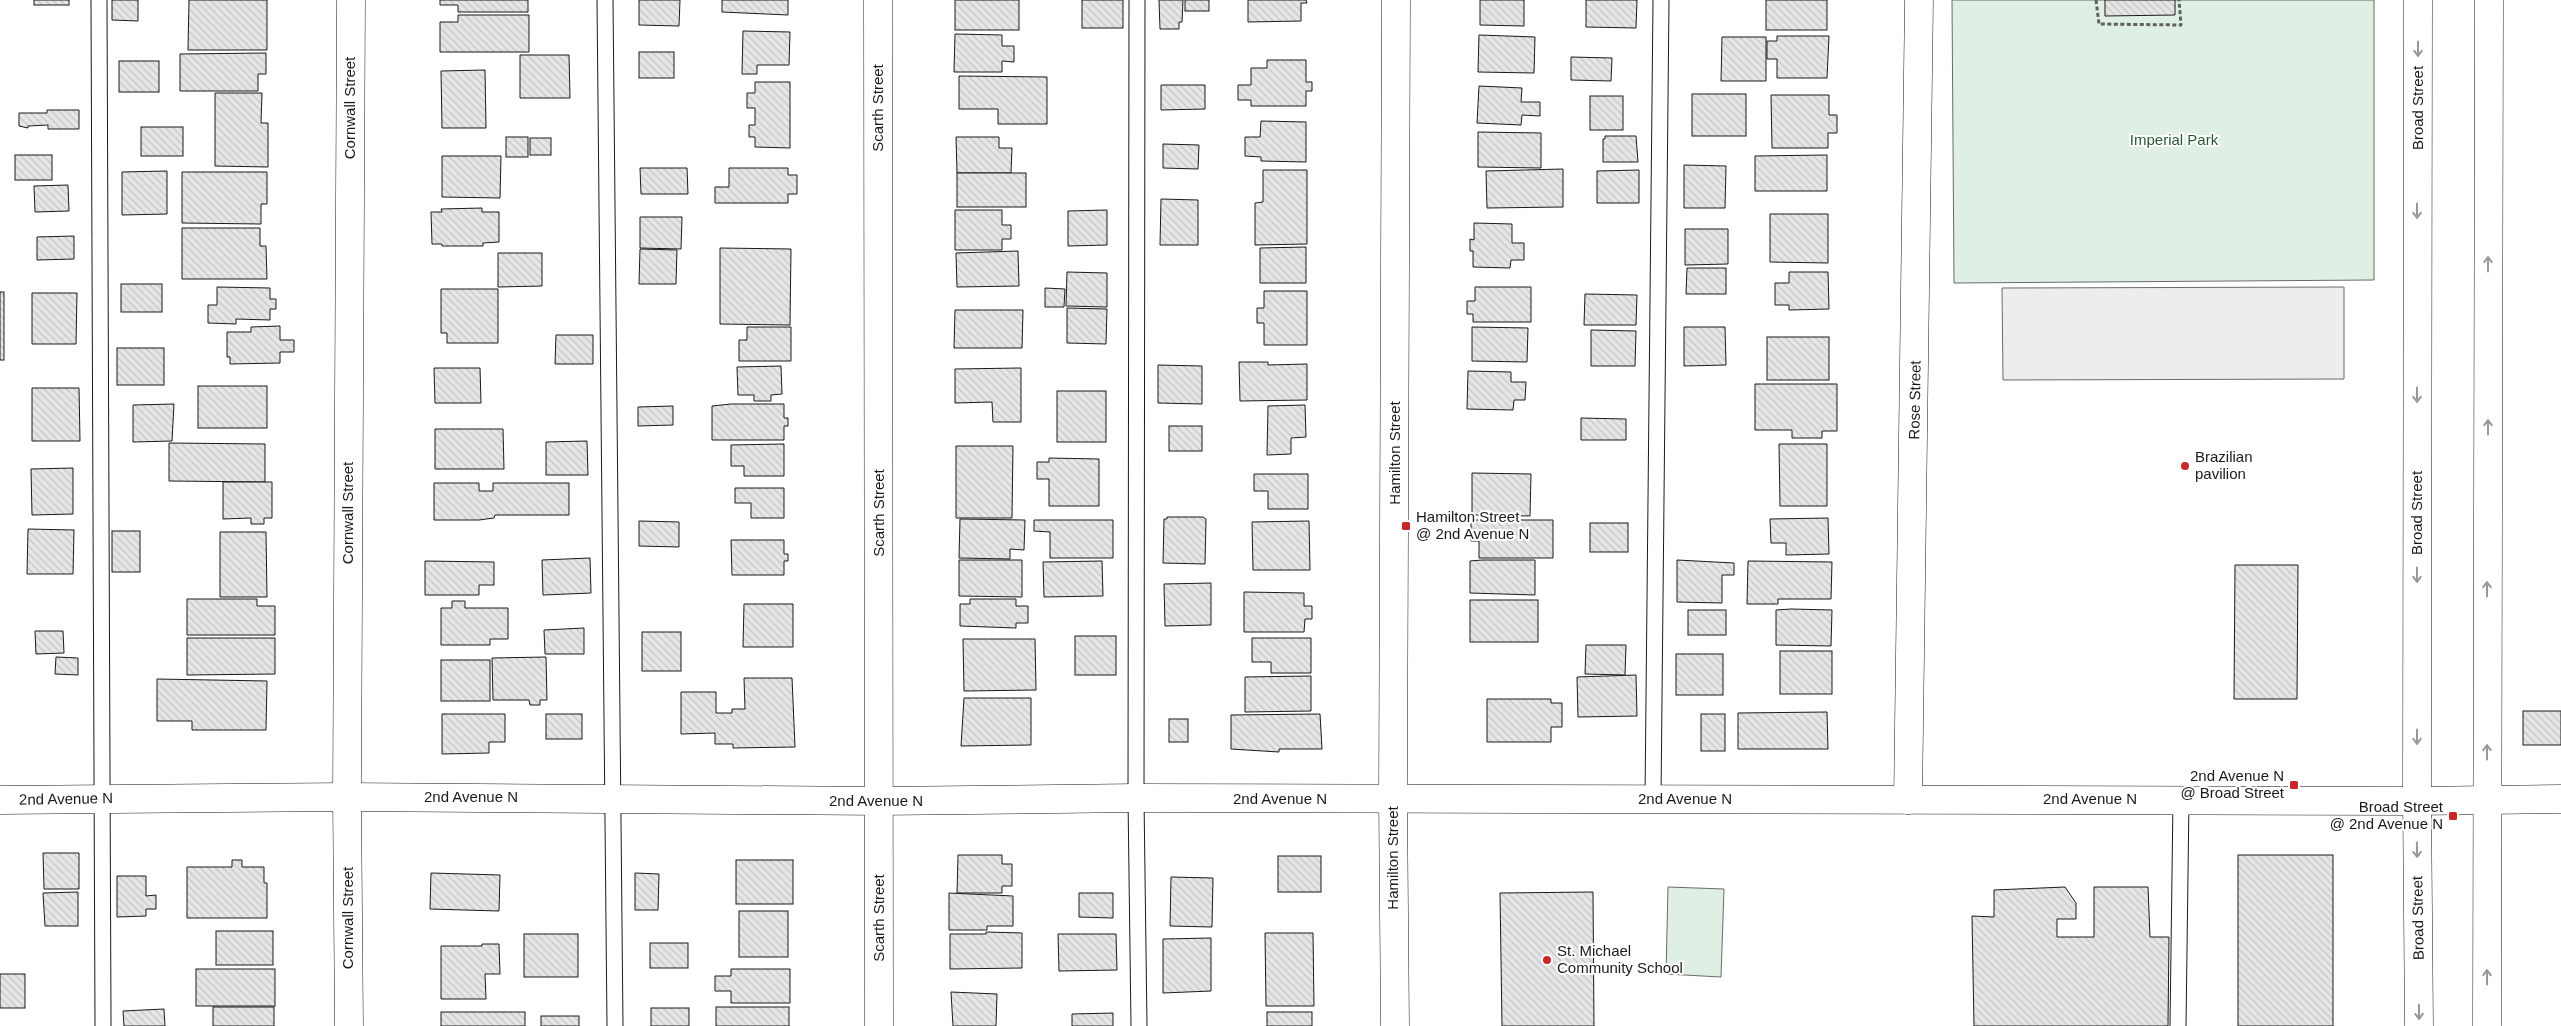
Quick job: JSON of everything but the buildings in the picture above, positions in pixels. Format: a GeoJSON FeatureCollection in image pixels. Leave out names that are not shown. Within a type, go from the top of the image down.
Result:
{"type":"FeatureCollection","features":[{"type":"Feature","properties":{"kind":"street","name":"Cornwall Street"},"geometry":{"type":"LineString","coordinates":[[348,1026],[347,797],[351,0]]}},
{"type":"Feature","properties":{"kind":"street","name":"Scarth Street"},"geometry":{"type":"LineString","coordinates":[[878,0],[879,1026]]}},
{"type":"Feature","properties":{"kind":"street","name":"Hamilton Street"},"geometry":{"type":"LineString","coordinates":[[1395,1026],[1393,799],[1396,0]]}},
{"type":"Feature","properties":{"kind":"street","name":"Rose Street"},"geometry":{"type":"LineString","coordinates":[[1908,800],[1919,0]]}},
{"type":"Feature","properties":{"kind":"street","name":"Broad Street"},"geometry":{"type":"LineString","coordinates":[[2418,0],[2417,801],[2419,1026]]}},
{"type":"Feature","properties":{"kind":"street"},"geometry":{"type":"LineString","coordinates":[[2487,1026],[2489,0]]}},
{"type":"Feature","properties":{"kind":"street","name":"2nd Avenue N"},"geometry":{"type":"LineString","coordinates":[[0,800],[347,797],[879,802],[1136,798],[2417,801],[2561,799]]}},
{"type":"Feature","properties":{"kind":"lane"},"geometry":{"type":"LineString","coordinates":[[99,0],[103,1026]]}},
{"type":"Feature","properties":{"kind":"lane"},"geometry":{"type":"LineString","coordinates":[[605,0],[615,1026]]}},
{"type":"Feature","properties":{"kind":"lane"},"geometry":{"type":"LineString","coordinates":[[1138,0],[1136,798],[1139,1026]]}},
{"type":"Feature","properties":{"kind":"lane"},"geometry":{"type":"LineString","coordinates":[[1652,799],[1662,0]]}},
{"type":"Feature","properties":{"kind":"lane"},"geometry":{"type":"LineString","coordinates":[[2178,1026],[2181,799]]}},
{"type":"Feature","properties":{"kind":"path"},"geometry":{"type":"LineString","coordinates":[[2096,0],[2099,24],[2181,25],[2179,0]]}},
{"type":"Feature","properties":{"kind":"green space","name":"Imperial Park"},"geometry":{"type":"Polygon","coordinates":[[[1952,0],[2374,0],[2374,280],[1954,283],[1952,0]]]}},
{"type":"Feature","properties":{"kind":"green space"},"geometry":{"type":"Polygon","coordinates":[[[1668,887],[1724,889],[1721,977],[1666,974],[1668,887]]]}},
{"type":"Feature","properties":{"kind":"shaded area"},"geometry":{"type":"Polygon","coordinates":[[[2344,287],[2344,379],[2003,380],[2002,288],[2344,287]]]}},
{"type":"Feature","properties":{"kind":"place","name":"Brazilian pavilion"},"geometry":{"type":"Point","coordinates":[2185,466]}},
{"type":"Feature","properties":{"kind":"place","name":"Hamilton Street @ 2nd Avenue N"},"geometry":{"type":"Point","coordinates":[1406,526]}},
{"type":"Feature","properties":{"kind":"place","name":"2nd Avenue N @ Broad Street"},"geometry":{"type":"Point","coordinates":[2294,785]}},
{"type":"Feature","properties":{"kind":"place","name":"Broad Street @ 2nd Avenue N"},"geometry":{"type":"Point","coordinates":[2453,816]}},
{"type":"Feature","properties":{"kind":"place","name":"St. Michael Community School"},"geometry":{"type":"Point","coordinates":[1547,960]}}]}
